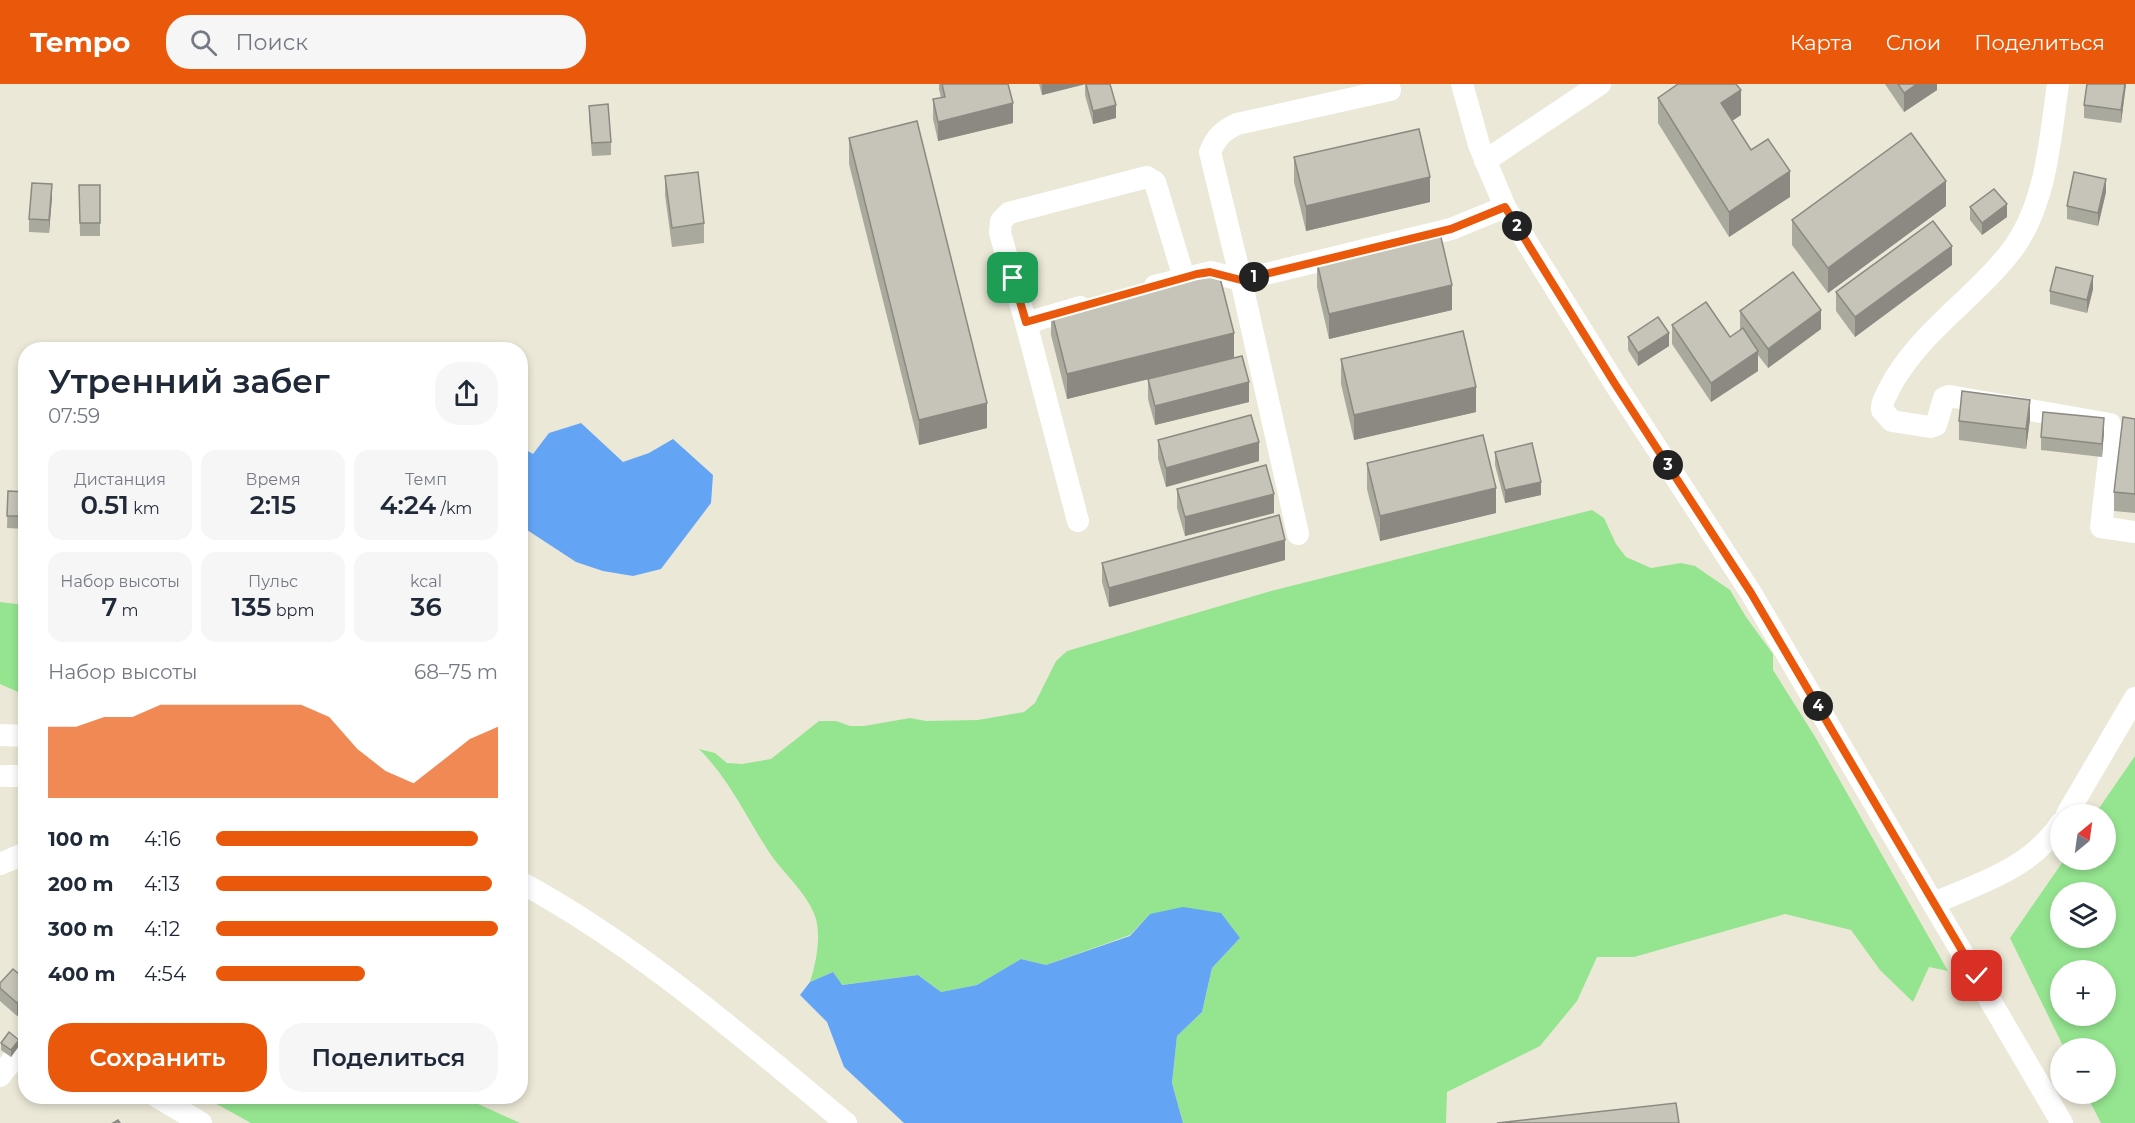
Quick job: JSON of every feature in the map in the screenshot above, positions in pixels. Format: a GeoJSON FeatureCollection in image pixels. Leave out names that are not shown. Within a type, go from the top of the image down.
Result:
{"type":"FeatureCollection","features":[{"type":"Feature","properties":{"kind":"street"},"geometry":{"type":"LineString","coordinates":[[1462,84],[1485,161],[1505,207],[1615,384],[1751,593],[2062,1123]]}},
{"type":"Feature","properties":{"kind":"street"},"geometry":{"type":"LineString","coordinates":[[1485,161],[1600,84]]}},
{"type":"Feature","properties":{"kind":"street"},"geometry":{"type":"LineString","coordinates":[[2058,84],[2044,173],[2038,199],[2026,226],[2003,261],[1909,357],[1884,400],[1882,410],[1892,421],[1930,427],[1936,425],[1944,398],[1949,396],[2110,424],[2112,433],[2101,527],[2135,532]]}},
{"type":"Feature","properties":{"kind":"street"},"geometry":{"type":"LineString","coordinates":[[1298,534],[1210,152],[1216,139],[1225,130],[1237,124],[1390,90]]}},
{"type":"Feature","properties":{"kind":"street"},"geometry":{"type":"LineString","coordinates":[[1078,521],[1000,232],[1001,221],[1009,213],[1147,177],[1155,182],[1184,278]]}},
{"type":"Feature","properties":{"kind":"street"},"geometry":{"type":"LineString","coordinates":[[1138,291],[1210,272],[1241,280],[1451,229],[1505,207]]}},
{"type":"Feature","properties":{"kind":"street"},"geometry":{"type":"LineString","coordinates":[[1026,322],[1104,300]]}},
{"type":"Feature","properties":{"kind":"street"},"geometry":{"type":"LineString","coordinates":[[2073,804],[2135,698]]}},
{"type":"Feature","properties":{"kind":"street"},"geometry":{"type":"LineString","coordinates":[[0,735],[18,736]]}},
{"type":"Feature","properties":{"kind":"street"},"geometry":{"type":"LineString","coordinates":[[0,776],[18,776]]}},
{"type":"Feature","properties":{"kind":"street"},"geometry":{"type":"LineString","coordinates":[[1934,903],[2021,864],[2050,837]]}},
{"type":"Feature","properties":{"kind":"street"},"geometry":{"type":"LineString","coordinates":[[0,864],[18,856]]}},
{"type":"Feature","properties":{"kind":"street"},"geometry":{"type":"LineString","coordinates":[[528,887],[653,966],[846,1123]]}},
{"type":"Feature","properties":{"kind":"street"},"geometry":{"type":"LineString","coordinates":[[0,1076],[18,1052]]}},
{"type":"Feature","properties":{"kind":"street"},"geometry":{"type":"LineString","coordinates":[[169,1104],[201,1123]]}},
{"type":"Feature","properties":{"kind":"green space"},"geometry":{"type":"Polygon","coordinates":[[[1592,510],[1604,518],[1616,544],[1626,557],[1651,568],[1681,563],[1695,566],[1730,590],[1773,654],[1773,670],[1814,735],[1948,971],[1929,967],[1913,1002],[1880,970],[1851,930],[1785,914],[1634,957],[1597,957],[1577,1001],[1540,1046],[1447,1092],[1446,1123],[1183,1123],[1172,1083],[1177,1036],[1202,1012],[1212,968],[1240,938],[1150,914],[1130,935],[1046,965],[1021,959],[977,985],[941,992],[918,975],[841,985],[833,972],[810,982],[818,943],[813,910],[771,855],[720,774],[699,749],[715,753],[727,763],[742,764],[771,759],[819,721],[836,721],[850,726],[864,726],[910,718],[926,721],[978,720],[1024,712],[1035,703],[1056,661],[1067,651],[1271,591],[1592,510]]]}},
{"type":"Feature","properties":{"kind":"green space"},"geometry":{"type":"Polygon","coordinates":[[[0,602],[18,604],[18,692],[0,684],[0,602]]]}},
{"type":"Feature","properties":{"kind":"green space"},"geometry":{"type":"Polygon","coordinates":[[[2135,756],[2135,1123],[2101,1123],[2091,1104],[2116,1104],[2116,1038],[2059,1038],[2053,1026],[2116,1026],[2116,960],[2050,960],[2050,1019],[2010,938],[2057,870],[2116,870],[2116,804],[2102,804],[2135,756]]]}},
{"type":"Feature","properties":{"kind":"green space"},"geometry":{"type":"Polygon","coordinates":[[[217,1104],[478,1104],[520,1123],[251,1123],[217,1104]]]}},
{"type":"Feature","properties":{"kind":"water"},"geometry":{"type":"Polygon","coordinates":[[[581,423],[623,462],[649,453],[673,439],[713,475],[711,503],[661,569],[633,576],[603,571],[576,562],[528,531],[528,451],[533,454],[549,433],[581,423]]]}},
{"type":"Feature","properties":{"kind":"water"},"geometry":{"type":"Polygon","coordinates":[[[1183,907],[1221,913],[1240,938],[1212,968],[1202,1012],[1177,1036],[1172,1083],[1183,1123],[904,1123],[844,1067],[827,1022],[800,995],[810,982],[833,972],[842,985],[918,975],[941,992],[977,985],[1021,959],[1046,965],[1130,936],[1150,914],[1183,907]]]}},
{"type":"Feature","properties":{"kind":"building"},"geometry":{"type":"Polygon","coordinates":[[[942,84],[1008,84],[1013,103],[938,122],[933,99],[945,97],[942,84]]]}},
{"type":"Feature","properties":{"kind":"building"},"geometry":{"type":"Polygon","coordinates":[[[1086,84],[1110,84],[1116,105],[1093,111],[1086,84]]]}},
{"type":"Feature","properties":{"kind":"building"},"geometry":{"type":"Polygon","coordinates":[[[1678,84],[1736,84],[1741,90],[1721,103],[1751,150],[1768,139],[1790,171],[1729,212],[1658,98],[1678,84]]]}},
{"type":"Feature","properties":{"kind":"building"},"geometry":{"type":"Polygon","coordinates":[[[1898,84],[1917,84],[1904,93],[1898,84]]]}},
{"type":"Feature","properties":{"kind":"building"},"geometry":{"type":"Polygon","coordinates":[[[2087,84],[2125,84],[2121,110],[2084,105],[2087,84]]]}},
{"type":"Feature","properties":{"kind":"building"},"geometry":{"type":"Polygon","coordinates":[[[608,104],[611,142],[592,143],[589,106],[608,104]]]}},
{"type":"Feature","properties":{"kind":"building"},"geometry":{"type":"Polygon","coordinates":[[[917,121],[987,403],[919,420],[849,138],[917,121]]]}},
{"type":"Feature","properties":{"kind":"building"},"geometry":{"type":"Polygon","coordinates":[[[1419,129],[1430,177],[1306,206],[1294,157],[1419,129]]]}},
{"type":"Feature","properties":{"kind":"building"},"geometry":{"type":"Polygon","coordinates":[[[1911,133],[1946,181],[1828,268],[1792,220],[1911,133]]]}},
{"type":"Feature","properties":{"kind":"building"},"geometry":{"type":"Polygon","coordinates":[[[698,172],[704,223],[672,228],[665,176],[698,172]]]}},
{"type":"Feature","properties":{"kind":"building"},"geometry":{"type":"Polygon","coordinates":[[[2074,172],[2106,179],[2098,213],[2067,206],[2074,172]]]}},
{"type":"Feature","properties":{"kind":"building"},"geometry":{"type":"Polygon","coordinates":[[[32,183],[52,184],[49,220],[29,219],[32,183]]]}},
{"type":"Feature","properties":{"kind":"building"},"geometry":{"type":"Polygon","coordinates":[[[79,185],[100,185],[100,223],[80,223],[79,185]]]}},
{"type":"Feature","properties":{"kind":"building"},"geometry":{"type":"Polygon","coordinates":[[[1994,189],[2007,204],[1982,223],[1970,207],[1994,189]]]}},
{"type":"Feature","properties":{"kind":"building"},"geometry":{"type":"Polygon","coordinates":[[[1933,221],[1952,246],[1855,317],[1836,292],[1933,221]]]}},
{"type":"Feature","properties":{"kind":"building"},"geometry":{"type":"Polygon","coordinates":[[[1440,233],[1452,285],[1329,314],[1317,262],[1440,233]]]}},
{"type":"Feature","properties":{"kind":"building"},"geometry":{"type":"Polygon","coordinates":[[[2056,267],[2093,276],[2087,300],[2050,291],[2056,267]]]}},
{"type":"Feature","properties":{"kind":"building"},"geometry":{"type":"Polygon","coordinates":[[[1218,270],[1234,333],[1067,374],[1051,310],[1218,270]]]}},
{"type":"Feature","properties":{"kind":"building"},"geometry":{"type":"Polygon","coordinates":[[[1793,272],[1821,310],[1768,349],[1740,311],[1793,272]]]}},
{"type":"Feature","properties":{"kind":"building"},"geometry":{"type":"Polygon","coordinates":[[[1706,302],[1730,337],[1743,328],[1758,351],[1711,383],[1672,325],[1706,302]]]}},
{"type":"Feature","properties":{"kind":"building"},"geometry":{"type":"Polygon","coordinates":[[[1658,317],[1669,333],[1638,353],[1628,337],[1658,317]]]}},
{"type":"Feature","properties":{"kind":"building"},"geometry":{"type":"Polygon","coordinates":[[[1463,331],[1476,387],[1354,415],[1341,359],[1463,331]]]}},
{"type":"Feature","properties":{"kind":"building"},"geometry":{"type":"Polygon","coordinates":[[[1242,356],[1249,382],[1155,406],[1148,379],[1242,356]]]}},
{"type":"Feature","properties":{"kind":"building"},"geometry":{"type":"Polygon","coordinates":[[[1962,391],[2030,400],[2026,429],[1959,421],[1962,391]]]}},
{"type":"Feature","properties":{"kind":"building"},"geometry":{"type":"Polygon","coordinates":[[[2043,412],[2104,418],[2102,444],[2041,437],[2043,412]]]}},
{"type":"Feature","properties":{"kind":"building"},"geometry":{"type":"Polygon","coordinates":[[[1251,415],[1259,442],[1166,468],[1158,440],[1251,415]]]}},
{"type":"Feature","properties":{"kind":"building"},"geometry":{"type":"Polygon","coordinates":[[[2123,417],[2135,419],[2135,494],[2114,492],[2123,417]]]}},
{"type":"Feature","properties":{"kind":"building"},"geometry":{"type":"Polygon","coordinates":[[[1483,435],[1496,488],[1380,516],[1367,463],[1483,435]]]}},
{"type":"Feature","properties":{"kind":"building"},"geometry":{"type":"Polygon","coordinates":[[[1532,443],[1541,482],[1505,490],[1495,452],[1532,443]]]}},
{"type":"Feature","properties":{"kind":"building"},"geometry":{"type":"Polygon","coordinates":[[[1266,465],[1274,494],[1185,517],[1177,489],[1266,465]]]}},
{"type":"Feature","properties":{"kind":"building"},"geometry":{"type":"Polygon","coordinates":[[[8,491],[18,492],[18,516],[7,516],[8,491]]]}},
{"type":"Feature","properties":{"kind":"building"},"geometry":{"type":"Polygon","coordinates":[[[1279,515],[1285,540],[1109,588],[1102,563],[1279,515]]]}},
{"type":"Feature","properties":{"kind":"building"},"geometry":{"type":"Polygon","coordinates":[[[13,969],[18,973],[17,1003],[0,988],[0,983],[13,969]]]}},
{"type":"Feature","properties":{"kind":"building"},"geometry":{"type":"Polygon","coordinates":[[[9,1032],[18,1039],[11,1050],[1,1043],[9,1032]]]}},
{"type":"Feature","properties":{"kind":"building"},"geometry":{"type":"Polygon","coordinates":[[[1676,1103],[1679,1123],[1497,1123],[1676,1103]]]}},
{"type":"Feature","properties":{"kind":"route"},"geometry":{"type":"LineString","coordinates":[[1013,278],[1026,322],[1197,274],[1210,272],[1241,280],[1451,229],[1505,207],[1615,384],[1751,593],[1977,976]]}}]}
